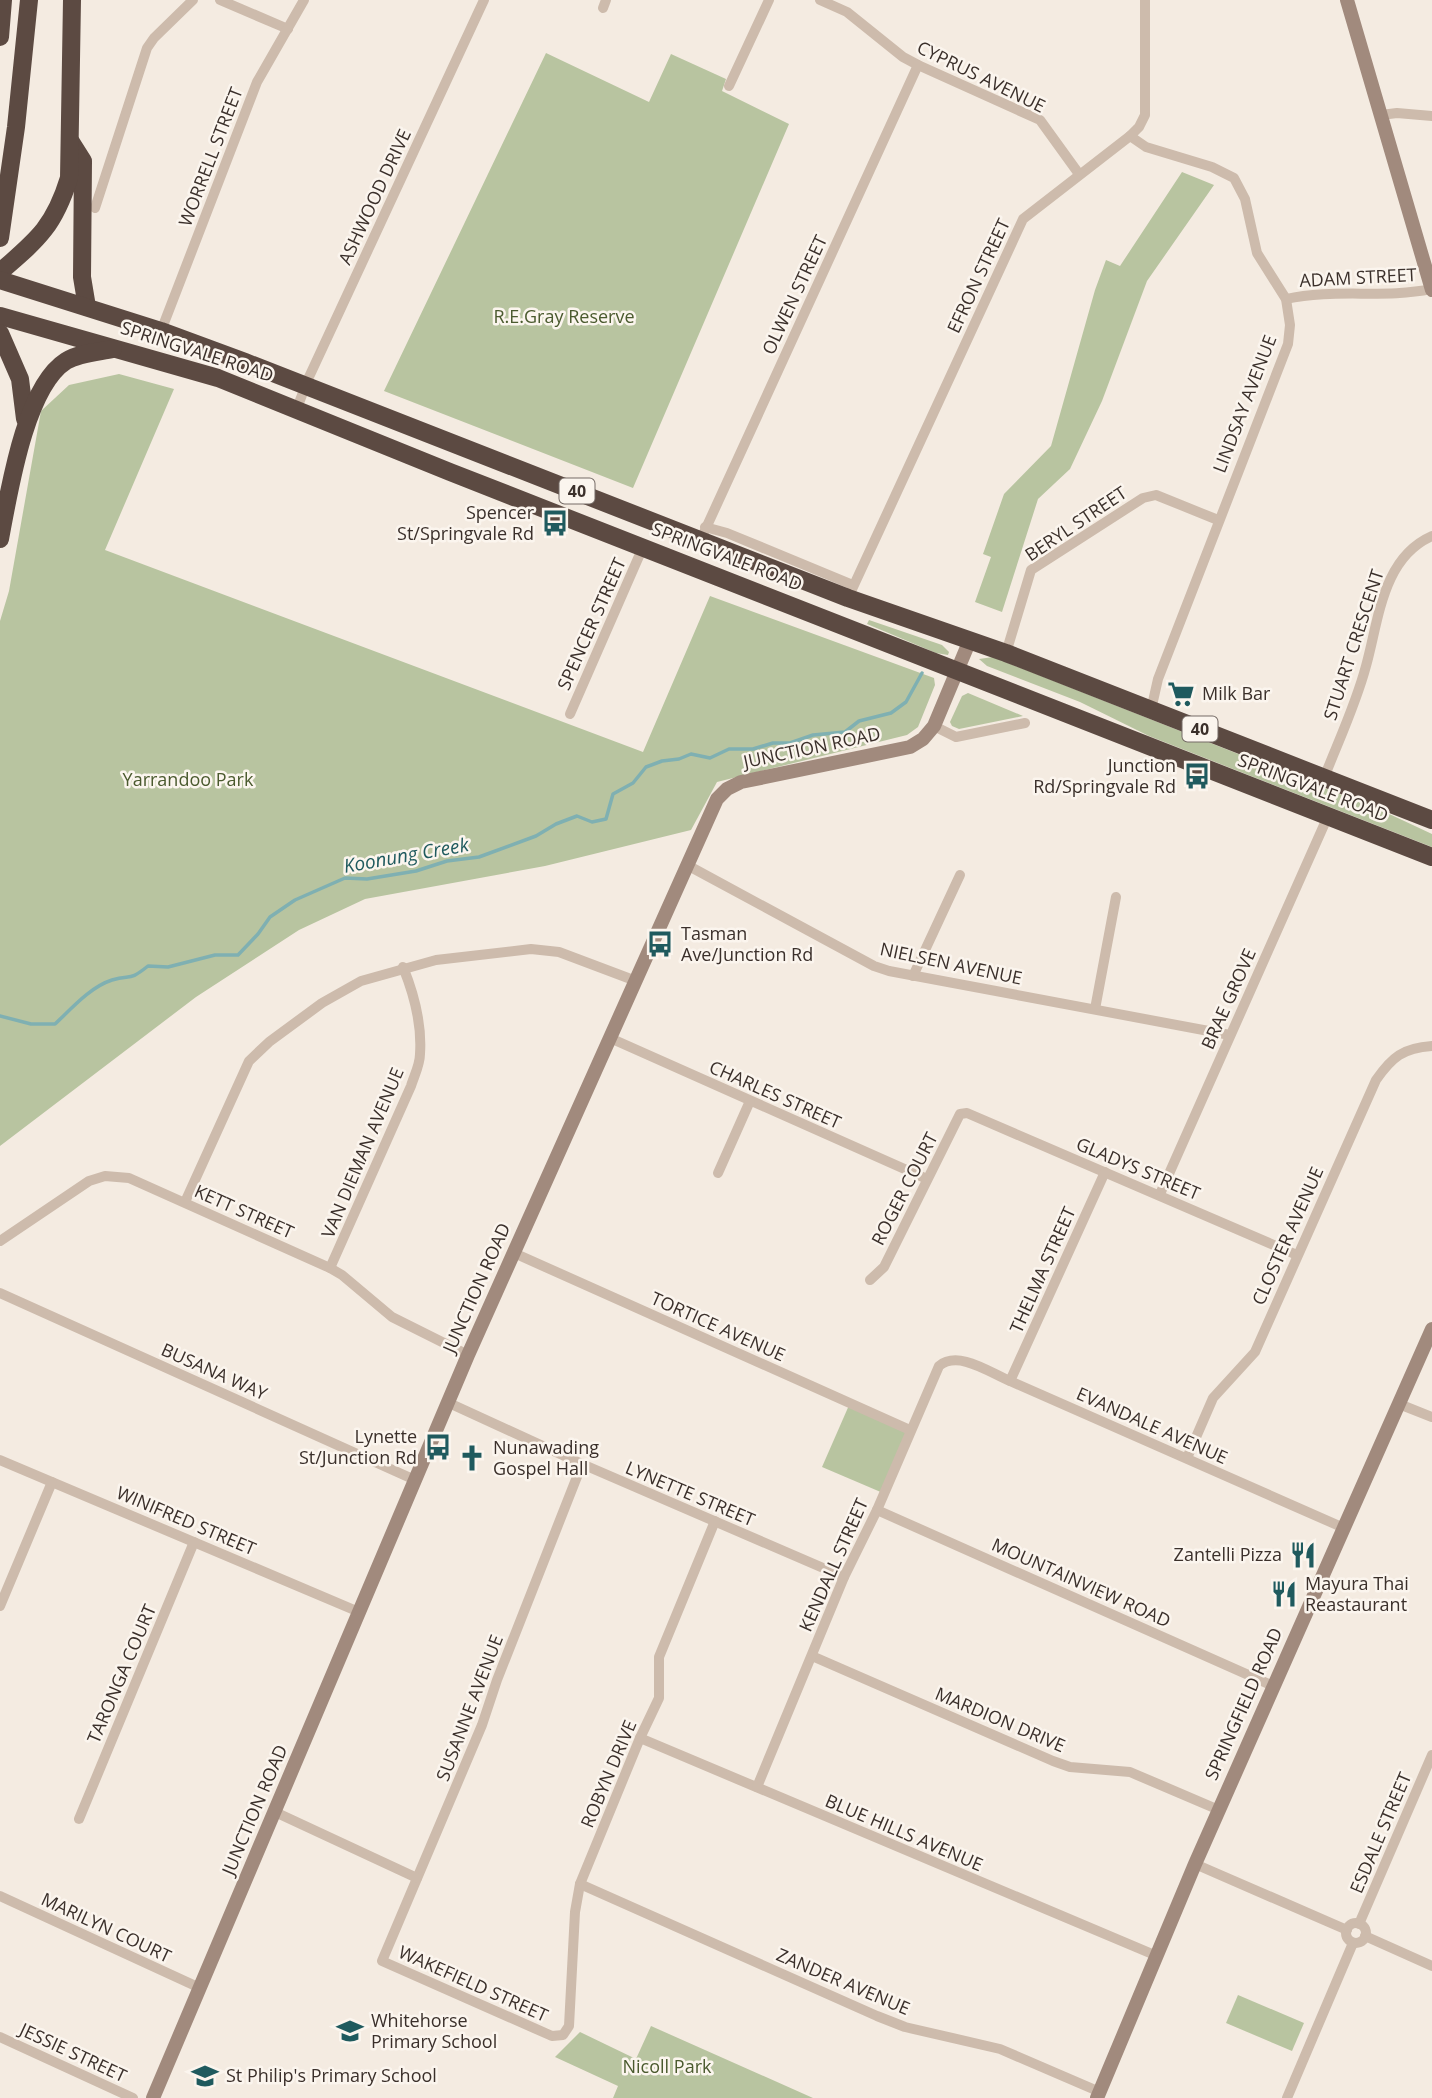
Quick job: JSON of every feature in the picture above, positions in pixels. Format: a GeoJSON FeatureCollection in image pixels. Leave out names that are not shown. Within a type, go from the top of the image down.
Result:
{"type":"FeatureCollection","features":[{"type":"Feature","properties":{"kind":"highway"},"geometry":{"type":"LineString","coordinates":[[0,37],[4,0]]}},
{"type":"Feature","properties":{"kind":"highway"},"geometry":{"type":"LineString","coordinates":[[0,236],[16,128],[29,0]]}},
{"type":"Feature","properties":{"kind":"highway"},"geometry":{"type":"LineString","coordinates":[[4,279],[49,225],[62,202],[69,178],[72,0]]}},
{"type":"Feature","properties":{"kind":"highway"},"geometry":{"type":"LineString","coordinates":[[71,142],[83,161],[82,277],[87,307]]}},
{"type":"Feature","properties":{"kind":"highway","name":"SPRINGVALE ROAD"},"geometry":{"type":"LineString","coordinates":[[4,279],[161,331],[703,533],[1432,821]]}},
{"type":"Feature","properties":{"kind":"highway"},"geometry":{"type":"LineString","coordinates":[[0,539],[25,419],[23,394],[3,327]]}},
{"type":"Feature","properties":{"kind":"highway","name":"SPRINGVALE ROAD"},"geometry":{"type":"LineString","coordinates":[[3,327],[116,348],[211,375],[297,408],[339,428],[1432,857]]}},
{"type":"Feature","properties":{"kind":"highway"},"geometry":{"type":"LineString","coordinates":[[23,437],[38,394],[51,373],[71,358],[116,348]]}},
{"type":"Feature","properties":{"kind":"street"},"geometry":{"type":"LineString","coordinates":[[95,208],[147,48],[192,0]]}},
{"type":"Feature","properties":{"kind":"street"},"geometry":{"type":"LineString","coordinates":[[220,0],[288,29]]}},
{"type":"Feature","properties":{"kind":"street","name":"WORRELL STREET"},"geometry":{"type":"LineString","coordinates":[[161,331],[257,82],[303,0]]}},
{"type":"Feature","properties":{"kind":"street","name":"ASHWOOD DRIVE"},"geometry":{"type":"LineString","coordinates":[[297,408],[484,0]]}},
{"type":"Feature","properties":{"kind":"street"},"geometry":{"type":"LineString","coordinates":[[729,86],[769,0]]}},
{"type":"Feature","properties":{"kind":"street","name":"CYPRUS AVENUE"},"geometry":{"type":"LineString","coordinates":[[820,0],[847,12],[918,65],[1040,120],[1079,174]]}},
{"type":"Feature","properties":{"kind":"street","name":"EFRON STREET"},"geometry":{"type":"LineString","coordinates":[[851,592],[1017,231],[1030,212],[1130,136],[1145,115],[1145,0]]}},
{"type":"Feature","properties":{"kind":"street"},"geometry":{"type":"LineString","coordinates":[[1347,0],[1432,289]]}},
{"type":"Feature","properties":{"kind":"street","name":"OLWEN STREET"},"geometry":{"type":"LineString","coordinates":[[703,533],[918,65]]}},
{"type":"Feature","properties":{"kind":"street"},"geometry":{"type":"LineString","coordinates":[[1381,115],[1397,113],[1432,116]]}},
{"type":"Feature","properties":{"kind":"street","name":"LINDSAY AVENUE"},"geometry":{"type":"LineString","coordinates":[[1130,136],[1146,147],[1212,167],[1234,178],[1245,199],[1257,253],[1286,299],[1290,325],[1288,344],[1158,679],[1151,710]]}},
{"type":"Feature","properties":{"kind":"street","name":"ADAM STREET"},"geometry":{"type":"LineString","coordinates":[[1286,299],[1304,295],[1411,293],[1432,289]]}},
{"type":"Feature","properties":{"kind":"street","name":"BERYL STREET"},"geometry":{"type":"LineString","coordinates":[[1006,653],[1031,569],[1143,498],[1156,495],[1218,520]]}},
{"type":"Feature","properties":{"kind":"street","name":"STUART CRESCENT"},"geometry":{"type":"LineString","coordinates":[[1324,778],[1366,667],[1382,601],[1397,567],[1417,542],[1432,536]]}},
{"type":"Feature","properties":{"kind":"street","name":"SPENCER STREET"},"geometry":{"type":"LineString","coordinates":[[570,714],[643,547]]}},
{"type":"Feature","properties":{"kind":"street","name":"JUNCTION ROAD"},"geometry":{"type":"LineString","coordinates":[[153,2098],[468,1355],[718,799],[727,789],[741,782],[910,747],[923,739],[934,726],[970,640]]}},
{"type":"Feature","properties":{"kind":"street"},"geometry":{"type":"LineString","coordinates":[[934,726],[956,737],[1026,723]]}},
{"type":"Feature","properties":{"kind":"street","name":"BRAE GROVE"},"geometry":{"type":"LineString","coordinates":[[1160,1195],[1328,816]]}},
{"type":"Feature","properties":{"kind":"street","name":"NIELSEN AVENUE"},"geometry":{"type":"LineString","coordinates":[[687,865],[874,966],[913,976],[1230,1035]]}},
{"type":"Feature","properties":{"kind":"street"},"geometry":{"type":"LineString","coordinates":[[913,976],[960,875]]}},
{"type":"Feature","properties":{"kind":"street"},"geometry":{"type":"LineString","coordinates":[[1095,1009],[1116,897]]}},
{"type":"Feature","properties":{"kind":"street"},"geometry":{"type":"LineString","coordinates":[[185,1202],[249,1061],[269,1042],[322,1003],[361,981],[436,960],[531,949],[559,952],[636,981]]}},
{"type":"Feature","properties":{"kind":"street","name":"VAN DIEMAN AVENUE"},"geometry":{"type":"LineString","coordinates":[[330,1268],[411,1086],[421,1057],[420,1029],[410,985],[403,968]]}},
{"type":"Feature","properties":{"kind":"street","name":"CHARLES STREET"},"geometry":{"type":"LineString","coordinates":[[610,1038],[927,1179]]}},
{"type":"Feature","properties":{"kind":"street","name":"CLOSTER AVENUE"},"geometry":{"type":"LineString","coordinates":[[1187,1458],[1213,1398],[1255,1352],[1376,1080],[1388,1062],[1405,1051],[1432,1046]]}},
{"type":"Feature","properties":{"kind":"street"},"geometry":{"type":"LineString","coordinates":[[718,1172],[750,1101]]}},
{"type":"Feature","properties":{"kind":"street","name":"GLADYS STREET"},"geometry":{"type":"LineString","coordinates":[[967,1113],[1297,1255]]}},
{"type":"Feature","properties":{"kind":"street","name":"ROGER COURT"},"geometry":{"type":"LineString","coordinates":[[870,1280],[884,1267],[960,1114],[967,1113]]}},
{"type":"Feature","properties":{"kind":"street","name":"THELMA STREET"},"geometry":{"type":"LineString","coordinates":[[1010,1381],[1105,1172]]}},
{"type":"Feature","properties":{"kind":"street","name":"KETT STREET"},"geometry":{"type":"LineString","coordinates":[[0,1241],[89,1181],[105,1175],[129,1178],[330,1268],[392,1317],[468,1355]]}},
{"type":"Feature","properties":{"kind":"street","name":"TORTICE AVENUE"},"geometry":{"type":"LineString","coordinates":[[514,1253],[910,1430]]}},
{"type":"Feature","properties":{"kind":"street","name":"BUSANA WAY"},"geometry":{"type":"LineString","coordinates":[[0,1293],[415,1480]]}},
{"type":"Feature","properties":{"kind":"street","name":"SPRINGFIELD ROAD"},"geometry":{"type":"LineString","coordinates":[[1098,2095],[1195,1864],[1432,1329]]}},
{"type":"Feature","properties":{"kind":"street","name":"EVANDALE AVENUE"},"geometry":{"type":"LineString","coordinates":[[947,1360],[957,1359],[1010,1381],[1343,1528]]}},
{"type":"Feature","properties":{"kind":"street","name":"KENDALL STREET"},"geometry":{"type":"LineString","coordinates":[[757,1787],[844,1577],[877,1510],[939,1366],[947,1360]]}},
{"type":"Feature","properties":{"kind":"street","name":"LYNETTE STREET"},"geometry":{"type":"LineString","coordinates":[[449,1403],[582,1464],[844,1577]]}},
{"type":"Feature","properties":{"kind":"street"},"geometry":{"type":"LineString","coordinates":[[1399,1404],[1432,1417]]}},
{"type":"Feature","properties":{"kind":"street","name":"WINIFRED STREET"},"geometry":{"type":"LineString","coordinates":[[0,1461],[359,1612]]}},
{"type":"Feature","properties":{"kind":"street","name":"SUSANNE AVENUE"},"geometry":{"type":"LineString","coordinates":[[382,1961],[482,1725],[582,1464]]}},
{"type":"Feature","properties":{"kind":"street"},"geometry":{"type":"LineString","coordinates":[[0,1605],[52,1482]]}},
{"type":"Feature","properties":{"kind":"street","name":"MOUNTAINVIEW ROAD"},"geometry":{"type":"LineString","coordinates":[[877,1510],[1273,1686]]}},
{"type":"Feature","properties":{"kind":"street","name":"ROBYN DRIVE"},"geometry":{"type":"LineString","coordinates":[[551,2036],[563,2035],[569,2026],[575,1912],[580,1884],[659,1698],[659,1657],[715,1521]]}},
{"type":"Feature","properties":{"kind":"street","name":"TARONGA COURT"},"geometry":{"type":"LineString","coordinates":[[79,1819],[194,1542]]}},
{"type":"Feature","properties":{"kind":"street","name":"MARDION DRIVE"},"geometry":{"type":"LineString","coordinates":[[811,1656],[1053,1761],[1070,1767],[1130,1772],[1219,1810]]}},
{"type":"Feature","properties":{"kind":"street","name":"BLUE HILLS AVENUE"},"geometry":{"type":"LineString","coordinates":[[640,1738],[1157,1956]]}},
{"type":"Feature","properties":{"kind":"street","name":"ESDALE STREET"},"geometry":{"type":"LineString","coordinates":[[1359,1924],[1432,1755]]}},
{"type":"Feature","properties":{"kind":"street"},"geometry":{"type":"LineString","coordinates":[[275,1812],[417,1878]]}},
{"type":"Feature","properties":{"kind":"street"},"geometry":{"type":"LineString","coordinates":[[1195,1864],[1346,1930]]}},
{"type":"Feature","properties":{"kind":"street","name":"ZANDER AVENUE"},"geometry":{"type":"LineString","coordinates":[[580,1884],[877,2016],[905,2027],[1000,2049],[1098,2095]]}},
{"type":"Feature","properties":{"kind":"street","name":"MARILYN COURT"},"geometry":{"type":"LineString","coordinates":[[0,1896],[200,1988]]}},
{"type":"Feature","properties":{"kind":"street"},"geometry":{"type":"LineString","coordinates":[[1359,1924],[1364,1927],[1365,1936],[1362,1941],[1353,1943],[1347,1937],[1346,1930],[1350,1925],[1359,1924]]}},
{"type":"Feature","properties":{"kind":"street"},"geometry":{"type":"LineString","coordinates":[[1365,1936],[1432,1966]]}},
{"type":"Feature","properties":{"kind":"street"},"geometry":{"type":"LineString","coordinates":[[1287,2098],[1353,1943]]}},
{"type":"Feature","properties":{"kind":"street","name":"WAKEFIELD STREET"},"geometry":{"type":"LineString","coordinates":[[382,1961],[551,2036]]}},
{"type":"Feature","properties":{"kind":"street","name":"JESSIE STREET"},"geometry":{"type":"LineString","coordinates":[[0,2037],[133,2098]]}},
{"type":"Feature","properties":{"kind":"green space","name":"R.E.Gray Reserve"},"geometry":{"type":"Polygon","coordinates":[[[546,53],[649,102],[671,54],[726,79],[722,91],[789,124],[633,488],[384,391],[546,53]]]}},
{"type":"Feature","properties":{"kind":"green space"},"geometry":{"type":"Polygon","coordinates":[[[1182,172],[1214,185],[1147,281],[1102,401],[1070,469],[1038,499],[1002,612],[975,602],[991,557],[983,554],[1004,494],[1051,446],[1106,260],[1120,266],[1182,172]]]}},
{"type":"Feature","properties":{"kind":"green space","name":"Yarrandoo Park"},"geometry":{"type":"Polygon","coordinates":[[[119,374],[174,389],[105,550],[643,752],[710,596],[934,678],[935,685],[918,727],[907,735],[717,782],[691,830],[545,866],[365,899],[299,930],[196,997],[0,1146],[0,621],[9,591],[41,411],[69,385],[119,374]]]}},
{"type":"Feature","properties":{"kind":"green space"},"geometry":{"type":"Polygon","coordinates":[[[869,620],[942,645],[949,652],[948,655],[936,653],[867,624],[869,620]]]}},
{"type":"Feature","properties":{"kind":"green space"},"geometry":{"type":"Polygon","coordinates":[[[993,657],[1385,812],[1432,834],[1432,847],[1149,736],[1080,702],[987,666],[979,659],[993,657]]]}},
{"type":"Feature","properties":{"kind":"green space"},"geometry":{"type":"Polygon","coordinates":[[[968,693],[1023,716],[959,729],[950,722],[962,696],[968,693]]]}},
{"type":"Feature","properties":{"kind":"green space"},"geometry":{"type":"Polygon","coordinates":[[[850,1403],[910,1430],[883,1493],[822,1467],[850,1403]]]}},
{"type":"Feature","properties":{"kind":"green space"},"geometry":{"type":"Polygon","coordinates":[[[1238,1995],[1304,2023],[1292,2051],[1226,2023],[1238,1995]]]}},
{"type":"Feature","properties":{"kind":"green space","name":"Nicoll Park"},"geometry":{"type":"Polygon","coordinates":[[[651,2026],[813,2098],[613,2098],[618,2086],[555,2057],[580,2032],[636,2059],[651,2026]]]}},
{"type":"Feature","properties":{"kind":"waterway","name":"Koonung Creek"},"geometry":{"type":"LineString","coordinates":[[0,1016],[31,1024],[55,1024],[81,999],[104,983],[133,976],[148,966],[168,967],[215,955],[238,955],[270,917],[295,900],[345,878],[367,879],[416,871],[447,861],[479,857],[536,836],[577,816],[592,822],[606,819],[613,794],[633,783],[646,767],[662,761],[691,754],[710,758],[729,749],[753,749],[773,743],[790,743],[813,735],[845,732],[859,721],[891,713],[906,702],[922,673]]}},
{"type":"Feature","properties":{"kind":"place","name":"Spencer St/Springvale Rd"},"geometry":{"type":"Point","coordinates":[555,523]}},
{"type":"Feature","properties":{"kind":"place","name":"Milk Bar"},"geometry":{"type":"Point","coordinates":[1181,694]}},
{"type":"Feature","properties":{"kind":"place","name":"Junction Rd/Springvale Rd"},"geometry":{"type":"Point","coordinates":[1197,776]}},
{"type":"Feature","properties":{"kind":"place","name":"Tasman Ave/Junction Rd"},"geometry":{"type":"Point","coordinates":[660,944]}},
{"type":"Feature","properties":{"kind":"place","name":"Lynette St/Junction Rd"},"geometry":{"type":"Point","coordinates":[438,1447]}},
{"type":"Feature","properties":{"kind":"place","name":"Nunawading Gospel Hall"},"geometry":{"type":"Point","coordinates":[472,1458]}},
{"type":"Feature","properties":{"kind":"place","name":"Zantelli Pizza"},"geometry":{"type":"Point","coordinates":[1303,1555]}},
{"type":"Feature","properties":{"kind":"place","name":"Mayura Thai Reastaurant"},"geometry":{"type":"Point","coordinates":[1284,1594]}},
{"type":"Feature","properties":{"kind":"place","name":"Whitehorse Primary School"},"geometry":{"type":"Point","coordinates":[350,2031]}},
{"type":"Feature","properties":{"kind":"place","name":"St Philip's Primary School"},"geometry":{"type":"Point","coordinates":[205,2076]}}]}
